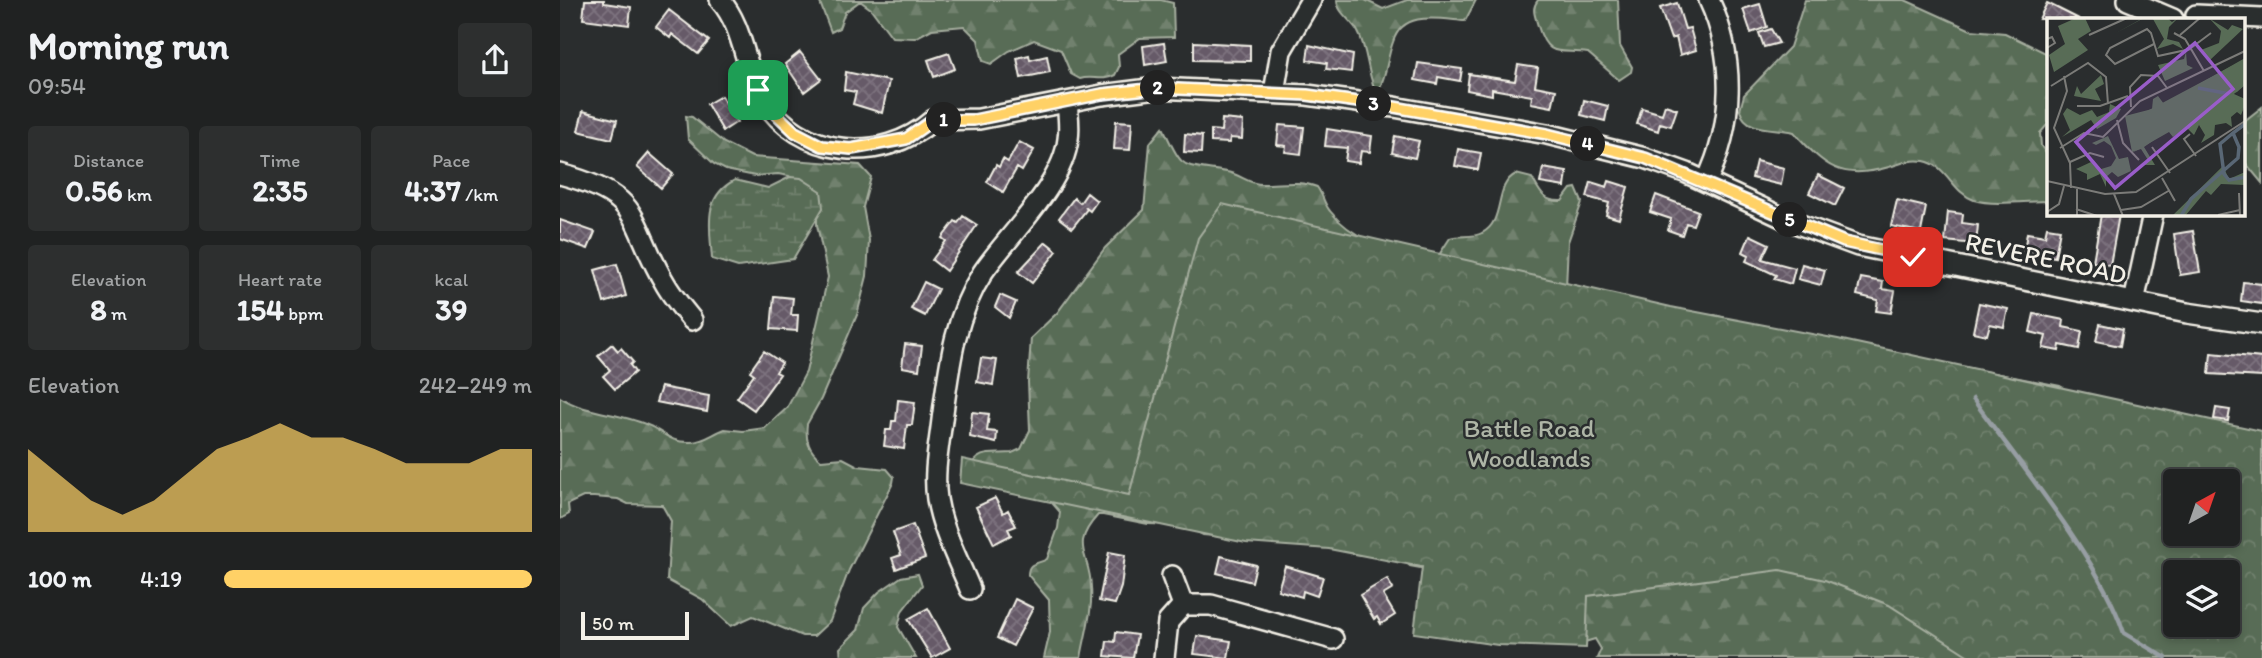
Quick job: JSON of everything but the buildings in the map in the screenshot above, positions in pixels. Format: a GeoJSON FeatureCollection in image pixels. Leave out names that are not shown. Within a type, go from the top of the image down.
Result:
{"type":"FeatureCollection","features":[{"type":"Feature","properties":{"kind":"street","name":"REVERE ROAD"},"geometry":{"type":"LineString","coordinates":[[720,0],[736,23],[763,99],[786,125],[822,146],[851,149],[874,147],[912,136],[933,120],[974,120],[1157,88],[1274,93],[1394,107],[1547,134],[1645,158],[1706,182],[1790,221],[1851,244],[2134,302],[2262,324]]}},
{"type":"Feature","properties":{"kind":"street"},"geometry":{"type":"LineString","coordinates":[[1274,93],[1281,51],[1311,0]]}},
{"type":"Feature","properties":{"kind":"street"},"geometry":{"type":"LineString","coordinates":[[1706,182],[1721,144],[1729,72],[1723,34],[1709,0]]}},
{"type":"Feature","properties":{"kind":"street"},"geometry":{"type":"LineString","coordinates":[[2128,0],[2171,18]]}},
{"type":"Feature","properties":{"kind":"street"},"geometry":{"type":"LineString","coordinates":[[2197,11],[2262,18]]}},
{"type":"Feature","properties":{"kind":"street"},"geometry":{"type":"LineString","coordinates":[[970,589],[945,527],[936,490],[937,463],[954,340],[964,309],[983,273],[1047,187],[1062,162],[1068,140],[1067,102]]}},
{"type":"Feature","properties":{"kind":"street"},"geometry":{"type":"LineString","coordinates":[[560,174],[604,188],[622,201],[636,221],[666,285],[692,320]]}},
{"type":"Feature","properties":{"kind":"street"},"geometry":{"type":"LineString","coordinates":[[2134,302],[2153,215]]}},
{"type":"Feature","properties":{"kind":"street"},"geometry":{"type":"LineString","coordinates":[[1172,576],[1183,605]]}},
{"type":"Feature","properties":{"kind":"street"},"geometry":{"type":"LineString","coordinates":[[1164,658],[1168,622],[1183,605],[1202,603],[1333,639]]}},
{"type":"Feature","properties":{"kind":"green space"},"geometry":{"type":"Polygon","coordinates":[[[819,0],[1161,0],[1173,3],[1174,37],[1140,38],[1118,54],[1119,67],[1115,75],[1080,79],[1071,74],[1061,50],[1034,40],[1009,51],[991,64],[983,61],[978,40],[964,26],[932,29],[915,38],[892,37],[871,9],[860,1],[845,12],[839,28],[831,32],[819,0]]]}},
{"type":"Feature","properties":{"kind":"green space"},"geometry":{"type":"Polygon","coordinates":[[[1337,0],[1365,0],[1383,9],[1407,0],[1476,0],[1465,21],[1433,18],[1405,25],[1393,42],[1379,89],[1374,87],[1361,38],[1340,9],[1337,0]]]}},
{"type":"Feature","properties":{"kind":"green space"},"geometry":{"type":"Polygon","coordinates":[[[1538,0],[1618,0],[1620,46],[1632,67],[1631,72],[1619,80],[1588,53],[1551,48],[1542,36],[1535,15],[1534,9],[1538,0]]]}},
{"type":"Feature","properties":{"kind":"green space"},"geometry":{"type":"Polygon","coordinates":[[[1805,0],[1905,0],[1971,30],[2005,33],[2047,54],[2047,125],[2040,133],[2041,146],[2047,155],[2047,201],[2000,203],[1974,200],[1960,191],[1932,163],[1924,161],[1906,162],[1872,171],[1846,171],[1825,162],[1794,132],[1762,128],[1748,122],[1740,110],[1744,95],[1790,47],[1805,0]]]}},
{"type":"Feature","properties":{"kind":"green space"},"geometry":{"type":"Polygon","coordinates":[[[2262,107],[2262,183],[2245,162],[2245,120],[2262,107]]]}},
{"type":"Feature","properties":{"kind":"green space"},"geometry":{"type":"Polygon","coordinates":[[[686,116],[692,117],[724,143],[752,157],[860,165],[871,177],[863,207],[869,240],[867,276],[857,315],[821,399],[807,424],[807,435],[813,453],[821,460],[843,458],[858,466],[887,469],[894,477],[849,570],[830,621],[814,636],[802,636],[753,616],[731,626],[702,599],[667,580],[671,521],[662,505],[628,504],[618,499],[583,497],[568,504],[569,514],[560,519],[560,397],[582,407],[641,422],[674,440],[691,442],[705,439],[725,429],[743,431],[765,428],[787,408],[806,372],[828,277],[817,225],[817,196],[789,176],[755,176],[726,170],[714,164],[688,139],[686,116]]]}},
{"type":"Feature","properties":{"kind":"green space","name":"Battle Road Woodlands"},"geometry":{"type":"Polygon","coordinates":[[[1163,127],[1176,153],[1186,164],[1232,173],[1258,184],[1297,183],[1317,187],[1330,211],[1353,232],[1378,244],[1437,258],[1450,238],[1478,235],[1489,227],[1497,212],[1504,186],[1516,174],[1532,178],[1537,188],[1550,200],[1562,201],[1571,189],[1576,188],[1582,202],[1568,242],[1566,288],[1694,316],[1715,315],[1746,324],[2060,386],[2079,398],[2229,432],[2234,469],[2163,469],[2163,546],[2240,546],[2240,507],[2262,658],[1597,658],[1601,649],[1595,639],[1575,645],[1426,569],[1410,566],[1393,551],[1203,535],[1184,525],[1148,524],[1098,515],[1089,526],[1083,543],[1090,575],[1091,596],[1081,658],[1044,658],[1050,632],[1049,600],[1028,575],[1028,571],[1031,565],[1047,559],[1058,528],[1060,512],[1046,496],[968,470],[982,455],[1012,453],[1021,449],[1030,430],[1028,382],[1031,338],[1057,313],[1105,248],[1144,210],[1150,143],[1163,127]]]}},
{"type":"Feature","properties":{"kind":"green space"},"geometry":{"type":"Polygon","coordinates":[[[790,177],[801,178],[821,191],[823,208],[793,259],[738,267],[712,259],[710,214],[717,195],[724,187],[735,180],[768,188],[790,177]]]}},
{"type":"Feature","properties":{"kind":"green space","name":"Battle Road Woodlands"},"geometry":{"type":"Polygon","coordinates":[[[1222,204],[1671,307],[1838,339],[2262,431],[2262,658],[1972,658],[1889,605],[1825,580],[1780,570],[1588,596],[1586,648],[1498,645],[1414,633],[1422,567],[1329,549],[1246,543],[960,483],[962,459],[1129,495],[1198,238],[1222,204]]]}},
{"type":"Feature","properties":{"kind":"green space"},"geometry":{"type":"Polygon","coordinates":[[[918,574],[922,585],[902,611],[898,627],[916,658],[841,658],[840,648],[858,630],[864,608],[879,592],[901,577],[918,574]]]}},
{"type":"Feature","properties":{"kind":"waterway"},"geometry":{"type":"LineString","coordinates":[[1973,399],[2078,543],[2112,604],[2124,633],[2166,658]]}},
{"type":"Feature","properties":{"kind":"route"},"geometry":{"type":"LineString","coordinates":[[758,90],[769,107],[795,132],[822,146],[851,149],[865,149],[906,139],[917,134],[933,120],[974,120],[1102,94],[1157,88],[1307,95],[1394,107],[1547,134],[1645,158],[1687,173],[1790,221],[1844,242],[1913,257]]}}]}
